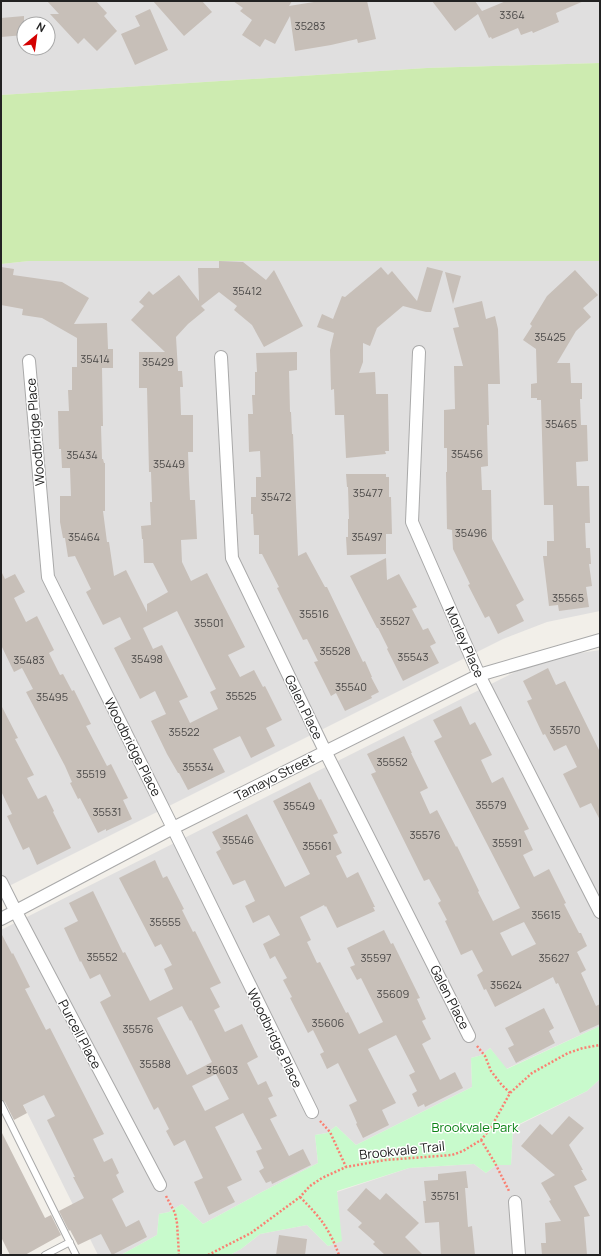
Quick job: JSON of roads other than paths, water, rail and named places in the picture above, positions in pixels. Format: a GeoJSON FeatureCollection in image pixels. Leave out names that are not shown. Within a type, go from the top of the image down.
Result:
{"type":"FeatureCollection","features":[{"type":"Feature","properties":{"kind":"street","name":"Morley Place"},"geometry":{"type":"LineString","coordinates":[[419,352],[412,522],[479,675],[600,912]]}},
{"type":"Feature","properties":{"kind":"street","name":"Galen Place"},"geometry":{"type":"LineString","coordinates":[[221,357],[232,558],[325,751],[469,1036]]}},
{"type":"Feature","properties":{"kind":"street","name":"Woodbridge Place"},"geometry":{"type":"LineString","coordinates":[[29,361],[48,577],[174,828],[312,1112]]}},
{"type":"Feature","properties":{"kind":"street","name":"Tamayo Street"},"geometry":{"type":"LineString","coordinates":[[1,919],[174,828],[479,675],[600,640]]}},
{"type":"Feature","properties":{"kind":"street","name":"Purcell Place"},"geometry":{"type":"LineString","coordinates":[[1,882],[160,1185]]}},
{"type":"Feature","properties":{"kind":"street"},"geometry":{"type":"LineString","coordinates":[[515,1202],[519,1255]]}},
{"type":"Feature","properties":{"kind":"lane"},"geometry":{"type":"LineString","coordinates":[[1,1104],[76,1255]]}},
{"type":"Feature","properties":{"kind":"lane"},"geometry":{"type":"LineString","coordinates":[[45,1255],[70,1242]]}},
{"type":"Feature","properties":{"kind":"park label","name":"Brookvale Park"},"geometry":{"type":"Point","coordinates":[475,1127]}}]}
